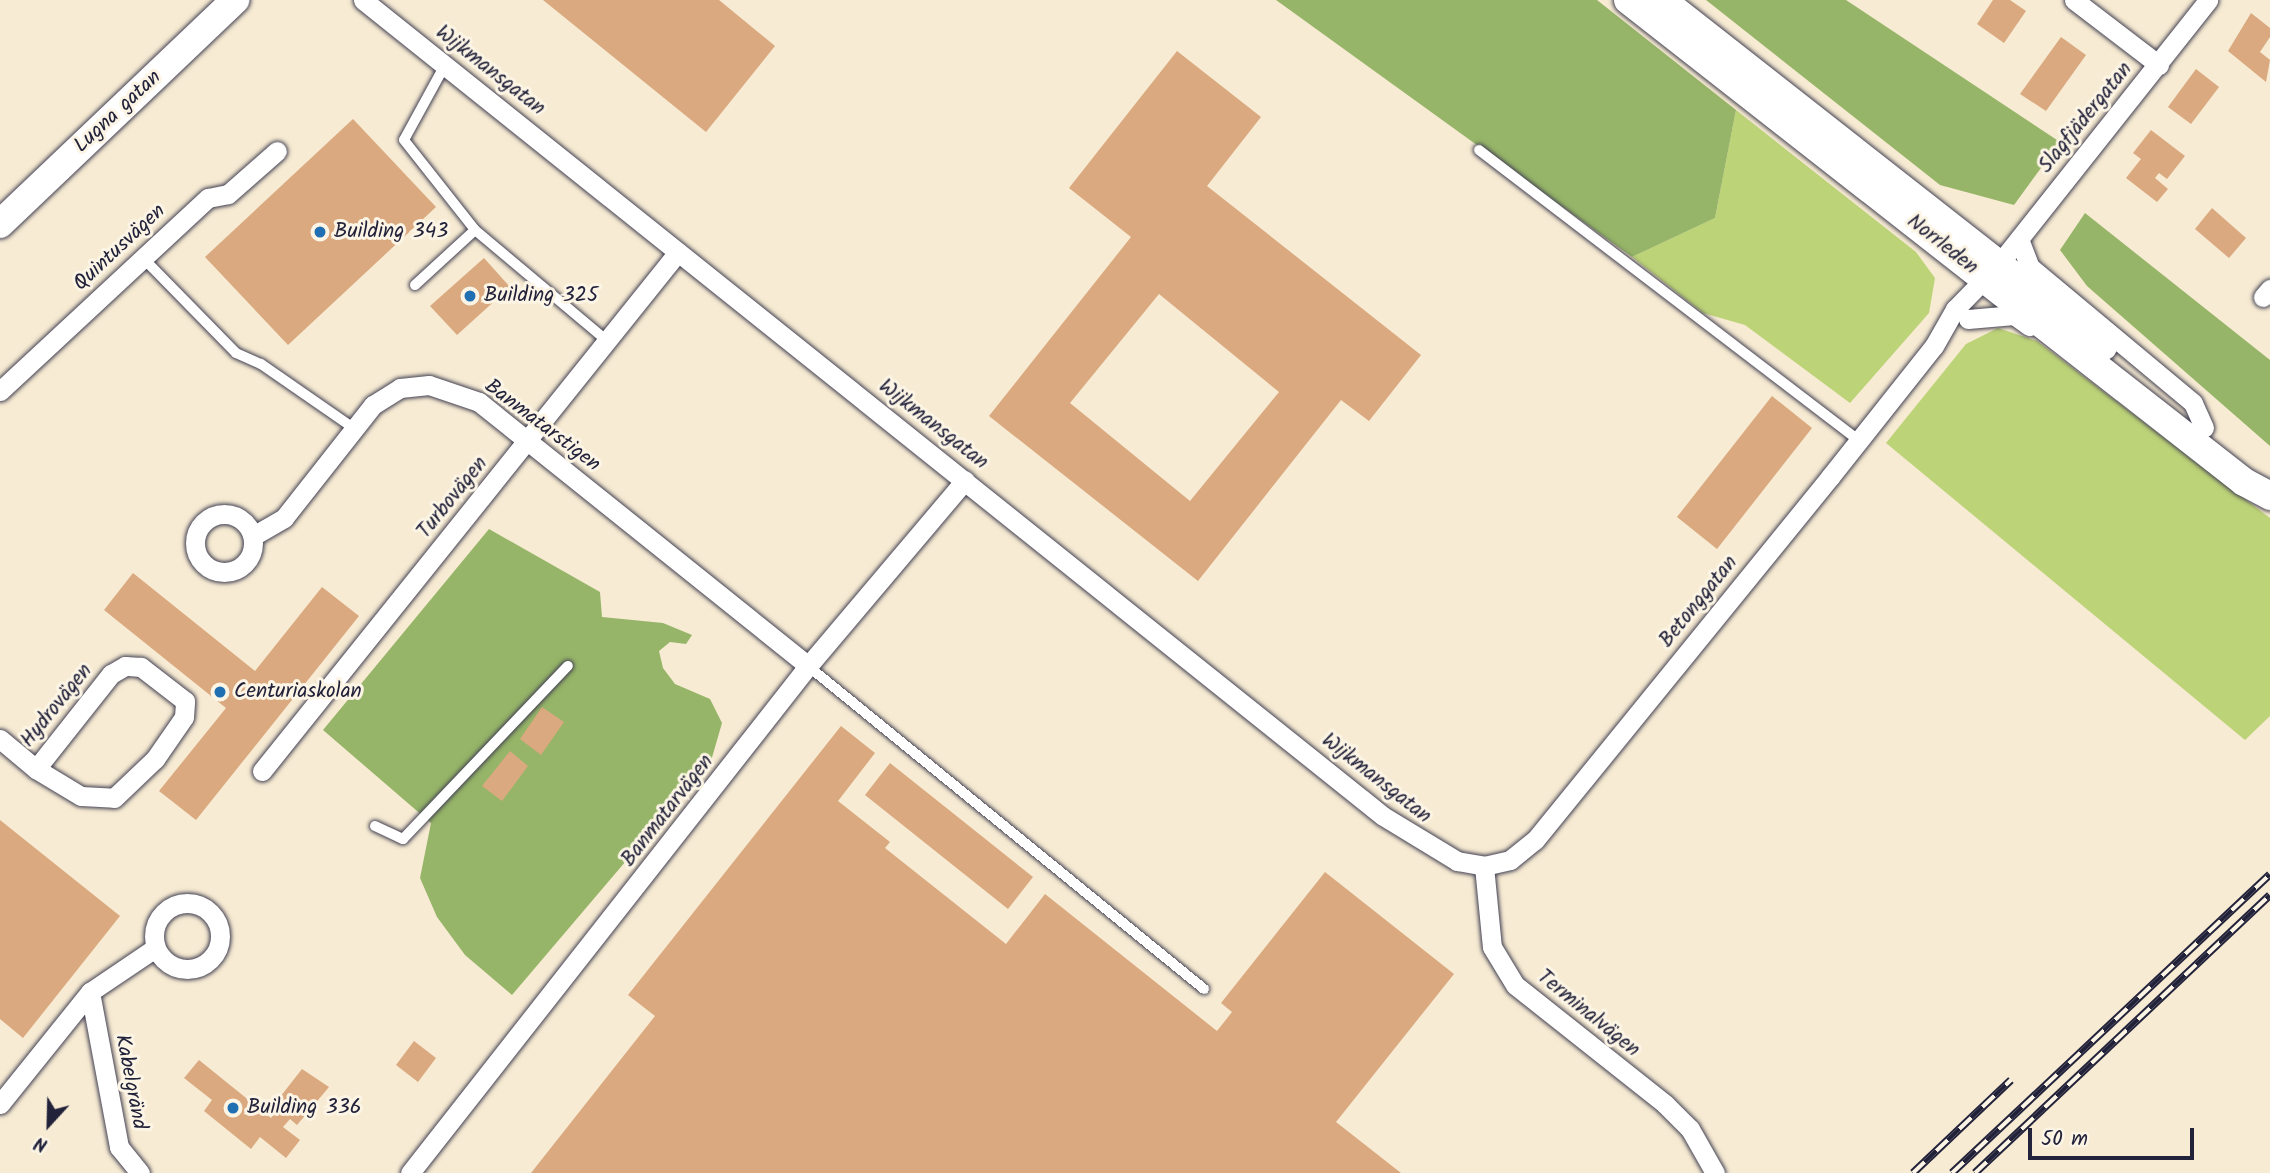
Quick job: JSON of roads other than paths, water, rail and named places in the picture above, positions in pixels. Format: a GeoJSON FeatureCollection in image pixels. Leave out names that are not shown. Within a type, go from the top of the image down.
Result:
{"type":"FeatureCollection","features":[{"type":"Feature","properties":{"kind":"main road","name":"Lugna gatan"},"geometry":{"type":"LineString","coordinates":[[0,224],[235,0]]}},
{"type":"Feature","properties":{"kind":"main road","name":"Norrleden"},"geometry":{"type":"LineString","coordinates":[[1628,0],[1945,247],[1991,275],[2204,428],[2253,467],[2264,491]]}},
{"type":"Feature","properties":{"kind":"main road","name":"Norrleden"},"geometry":{"type":"LineString","coordinates":[[1662,0],[2144,403],[2244,482],[2264,491]]}},
{"type":"Feature","properties":{"kind":"street","name":"Wijkmansgatan"},"geometry":{"type":"LineString","coordinates":[[363,0],[1383,816],[1457,861],[1484,866]]}},
{"type":"Feature","properties":{"kind":"street"},"geometry":{"type":"LineString","coordinates":[[2074,0],[2159,65]]}},
{"type":"Feature","properties":{"kind":"street","name":"Slagfjädergatan"},"geometry":{"type":"LineString","coordinates":[[1991,275],[2208,0]]}},
{"type":"Feature","properties":{"kind":"street","name":"Quintusvägen"},"geometry":{"type":"LineString","coordinates":[[0,391],[208,198],[228,194],[278,152]]}},
{"type":"Feature","properties":{"kind":"street"},"geometry":{"type":"LineString","coordinates":[[2019,239],[2030,267],[2193,403],[2204,428]]}},
{"type":"Feature","properties":{"kind":"street","name":"Betonggatan"},"geometry":{"type":"LineString","coordinates":[[1945,247],[1960,276],[1961,314]]}},
{"type":"Feature","properties":{"kind":"street","name":"Turbovägen"},"geometry":{"type":"LineString","coordinates":[[262,771],[678,251]]}},
{"type":"Feature","properties":{"kind":"street","name":"Betonggatan"},"geometry":{"type":"LineString","coordinates":[[1484,866],[1510,860],[1535,840],[1991,275]]}},
{"type":"Feature","properties":{"kind":"street"},"geometry":{"type":"LineString","coordinates":[[1961,314],[2014,315],[2102,382],[2144,403]]}},
{"type":"Feature","properties":{"kind":"street","name":"Banmatarstigen"},"geometry":{"type":"LineString","coordinates":[[253,536],[284,518],[373,405],[393,392],[429,385],[480,402],[808,666]]}},
{"type":"Feature","properties":{"kind":"street","name":"Banmatarvägen"},"geometry":{"type":"LineString","coordinates":[[410,1173],[808,666],[965,480]]}},
{"type":"Feature","properties":{"kind":"street","name":"Hydrovägen"},"geometry":{"type":"LineString","coordinates":[[0,739],[36,769],[80,796],[114,798],[155,759],[184,717],[185,701],[141,667],[124,666],[111,674],[36,769]]}},
{"type":"Feature","properties":{"kind":"street","name":"Terminalvägen"},"geometry":{"type":"LineString","coordinates":[[1484,866],[1492,947],[1515,985],[1665,1104],[1690,1129],[1714,1173]]}},
{"type":"Feature","properties":{"kind":"street"},"geometry":{"type":"LineString","coordinates":[[0,1104],[90,992],[155,948]]}},
{"type":"Feature","properties":{"kind":"street","name":"Kabelgränd"},"geometry":{"type":"LineString","coordinates":[[90,992],[119,1147],[140,1173]]}},
{"type":"Feature","properties":{"kind":"lane"},"geometry":{"type":"LineString","coordinates":[[445,65],[404,140],[475,230],[605,339]]}},
{"type":"Feature","properties":{"kind":"lane"},"geometry":{"type":"LineString","coordinates":[[1479,150],[1859,441]]}},
{"type":"Feature","properties":{"kind":"lane"},"geometry":{"type":"LineString","coordinates":[[415,285],[475,230]]}},
{"type":"Feature","properties":{"kind":"lane"},"geometry":{"type":"LineString","coordinates":[[142,258],[236,353],[261,364],[355,429]]}},
{"type":"Feature","properties":{"kind":"lane"},"geometry":{"type":"LineString","coordinates":[[375,826],[403,839],[568,666]]}},
{"type":"Feature","properties":{"kind":"lane"},"geometry":{"type":"LineString","coordinates":[[808,666],[1204,989]]}},
{"type":"Feature","properties":{"kind":"railway"},"geometry":{"type":"LineString","coordinates":[[1952,1173],[2270,874]]}},
{"type":"Feature","properties":{"kind":"railway"},"geometry":{"type":"LineString","coordinates":[[1975,1173],[2270,895]]}},
{"type":"Feature","properties":{"kind":"railway"},"geometry":{"type":"LineString","coordinates":[[1913,1173],[2011,1080]]}},
{"type":"Feature","properties":{"kind":"place","name":"Building 343"},"geometry":{"type":"Point","coordinates":[320,232]}},
{"type":"Feature","properties":{"kind":"place","name":"Building 325"},"geometry":{"type":"Point","coordinates":[470,296]}},
{"type":"Feature","properties":{"kind":"place","name":"Centuriaskolan"},"geometry":{"type":"Point","coordinates":[220,692]}},
{"type":"Feature","properties":{"kind":"place","name":"Building 336"},"geometry":{"type":"Point","coordinates":[233,1108]}}]}
